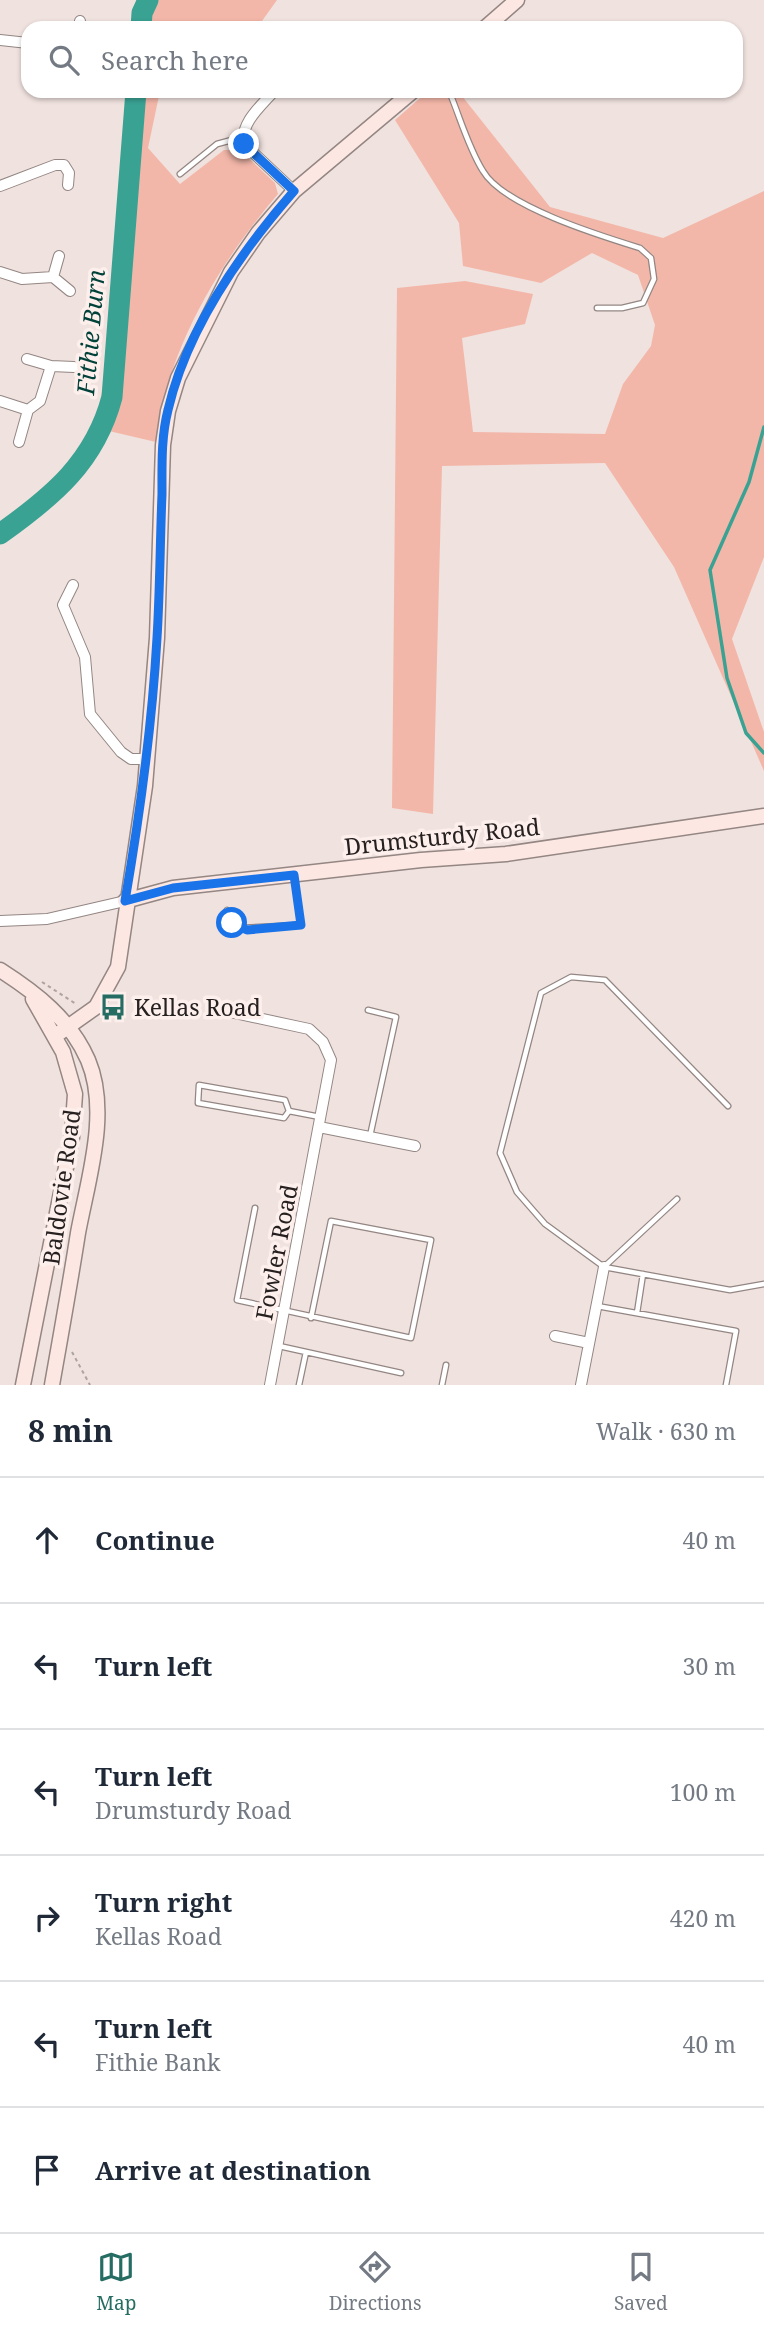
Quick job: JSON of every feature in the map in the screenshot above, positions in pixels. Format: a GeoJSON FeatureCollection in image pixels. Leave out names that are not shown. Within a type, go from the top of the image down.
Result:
{"type":"FeatureCollection","features":[{"type":"Feature","properties":{"kind":"main road"},"geometry":{"type":"LineString","coordinates":[[493,21],[517,0]]}},
{"type":"Feature","properties":{"kind":"main road"},"geometry":{"type":"LineString","coordinates":[[55,1036],[70,1028],[96,1007],[118,967],[125,901],[147,759],[157,638],[163,444],[168,411],[178,378],[231,272],[258,233],[294,191],[405,98]]}},
{"type":"Feature","properties":{"kind":"main road","name":"Drumsturdy Road"},"geometry":{"type":"LineString","coordinates":[[125,901],[173,888],[421,860],[506,854],[764,816]]}},
{"type":"Feature","properties":{"kind":"main road"},"geometry":{"type":"LineString","coordinates":[[0,970],[19,982]]}},
{"type":"Feature","properties":{"kind":"main road","name":"Baldovie Road"},"geometry":{"type":"LineString","coordinates":[[19,982],[70,1028],[88,1061],[96,1091],[97,1118],[52,1385]]}},
{"type":"Feature","properties":{"kind":"main road","name":"Baldovie Road"},"geometry":{"type":"LineString","coordinates":[[19,982],[38,1005],[55,1036],[69,1069],[75,1094],[74,1117],[23,1385]]}},
{"type":"Feature","properties":{"kind":"street"},"geometry":{"type":"LineString","coordinates":[[0,40],[21,42]]}},
{"type":"Feature","properties":{"kind":"street"},"geometry":{"type":"LineString","coordinates":[[268,98],[248,123],[243,137],[248,150],[294,191]]}},
{"type":"Feature","properties":{"kind":"street"},"geometry":{"type":"LineString","coordinates":[[0,186],[55,165],[64,165],[69,173],[68,185]]}},
{"type":"Feature","properties":{"kind":"street"},"geometry":{"type":"LineString","coordinates":[[53,277],[59,256]]}},
{"type":"Feature","properties":{"kind":"street"},"geometry":{"type":"LineString","coordinates":[[0,272],[22,279],[53,277],[70,291]]}},
{"type":"Feature","properties":{"kind":"street"},"geometry":{"type":"LineString","coordinates":[[27,359],[51,366],[74,367]]}},
{"type":"Feature","properties":{"kind":"street"},"geometry":{"type":"LineString","coordinates":[[19,442],[28,410],[40,401],[51,366]]}},
{"type":"Feature","properties":{"kind":"street"},"geometry":{"type":"LineString","coordinates":[[0,401],[28,410]]}},
{"type":"Feature","properties":{"kind":"street"},"geometry":{"type":"LineString","coordinates":[[73,585],[62,605],[85,657],[90,715],[121,752],[131,759],[147,759]]}},
{"type":"Feature","properties":{"kind":"street"},"geometry":{"type":"LineString","coordinates":[[0,921],[47,919],[125,901]]}},
{"type":"Feature","properties":{"kind":"street","name":"Fowler Road"},"geometry":{"type":"LineString","coordinates":[[225,1012],[309,1029],[323,1042],[331,1060],[270,1385]]}},
{"type":"Feature","properties":{"kind":"street"},"geometry":{"type":"LineString","coordinates":[[320,1122],[370,1137],[415,1146]]}},
{"type":"Feature","properties":{"kind":"street"},"geometry":{"type":"LineString","coordinates":[[581,1385],[604,1267]]}},
{"type":"Feature","properties":{"kind":"street"},"geometry":{"type":"LineString","coordinates":[[555,1336],[589,1343]]}},
{"type":"Feature","properties":{"kind":"lane"},"geometry":{"type":"LineString","coordinates":[[452,98],[483,172],[496,186],[522,203],[640,248],[651,258],[653,279],[643,303],[622,308],[597,308]]}},
{"type":"Feature","properties":{"kind":"lane"},"geometry":{"type":"LineString","coordinates":[[180,174],[217,144],[243,137]]}},
{"type":"Feature","properties":{"kind":"lane"},"geometry":{"type":"LineString","coordinates":[[227,910],[232,923],[247,930],[301,925],[294,875]]}},
{"type":"Feature","properties":{"kind":"lane"},"geometry":{"type":"LineString","coordinates":[[727,1106],[605,980],[571,977],[541,993],[500,1153],[517,1192],[545,1224],[604,1267],[730,1290],[764,1284]]}},
{"type":"Feature","properties":{"kind":"lane"},"geometry":{"type":"LineString","coordinates":[[368,1010],[396,1017],[370,1137]]}},
{"type":"Feature","properties":{"kind":"lane"},"geometry":{"type":"LineString","coordinates":[[199,1085],[285,1100],[289,1111],[284,1118],[198,1103],[199,1085]]}},
{"type":"Feature","properties":{"kind":"lane"},"geometry":{"type":"LineString","coordinates":[[289,1111],[320,1122]]}},
{"type":"Feature","properties":{"kind":"lane"},"geometry":{"type":"LineString","coordinates":[[604,1267],[677,1199]]}},
{"type":"Feature","properties":{"kind":"lane"},"geometry":{"type":"LineString","coordinates":[[255,1208],[237,1300],[284,1313],[411,1338],[431,1240],[331,1221],[311,1318]]}},
{"type":"Feature","properties":{"kind":"lane"},"geometry":{"type":"LineString","coordinates":[[637,1313],[643,1274]]}},
{"type":"Feature","properties":{"kind":"lane"},"geometry":{"type":"LineString","coordinates":[[597,1306],[736,1331],[726,1385]]}},
{"type":"Feature","properties":{"kind":"lane"},"geometry":{"type":"LineString","coordinates":[[278,1346],[401,1373]]}},
{"type":"Feature","properties":{"kind":"lane"},"geometry":{"type":"LineString","coordinates":[[299,1385],[306,1352]]}},
{"type":"Feature","properties":{"kind":"lane"},"geometry":{"type":"LineString","coordinates":[[442,1385],[446,1365]]}},
{"type":"Feature","properties":{"kind":"path"},"geometry":{"type":"LineString","coordinates":[[61,1334],[90,1385]]}},
{"type":"Feature","properties":{"kind":"shaded area"},"geometry":{"type":"Polygon","coordinates":[[[136,0],[277,0],[262,21],[134,21],[136,0]]]}},
{"type":"Feature","properties":{"kind":"shaded area"},"geometry":{"type":"Polygon","coordinates":[[[128,98],[159,98],[148,148],[180,184],[224,150],[240,150],[275,183],[278,194],[235,249],[183,342],[162,408],[156,442],[96,428],[111,336],[128,98]]]}},
{"type":"Feature","properties":{"kind":"shaded area"},"geometry":{"type":"Polygon","coordinates":[[[420,98],[464,98],[550,207],[663,238],[764,191],[764,557],[732,639],[764,732],[764,771],[674,567],[605,463],[442,466],[433,814],[392,808],[397,288],[465,281],[533,294],[525,324],[462,338],[473,432],[605,434],[623,384],[651,346],[655,325],[638,275],[592,253],[541,283],[463,266],[459,223],[395,120],[420,98]]]}},
{"type":"Feature","properties":{"kind":"waterway","name":"Fithie Burn"},"geometry":{"type":"LineString","coordinates":[[141,21],[148,0]]}},
{"type":"Feature","properties":{"kind":"waterway","name":"Fithie Burn"},"geometry":{"type":"LineString","coordinates":[[0,534],[54,492],[83,459],[95,441],[112,397],[135,98]]}},
{"type":"Feature","properties":{"kind":"waterway"},"geometry":{"type":"LineString","coordinates":[[764,427],[749,482],[710,570],[727,678],[746,733],[764,753]]}},
{"type":"Feature","properties":{"kind":"place","name":"Kellas Road"},"geometry":{"type":"Point","coordinates":[113,1007]}},
{"type":"Feature","properties":{"kind":"route"},"geometry":{"type":"LineString","coordinates":[[232,923],[247,930],[301,925],[303,921],[294,875],[173,888],[125,901],[145,786],[157,638],[163,444],[168,411],[178,378],[203,322],[231,272],[258,233],[294,191],[244,144]]}}]}
